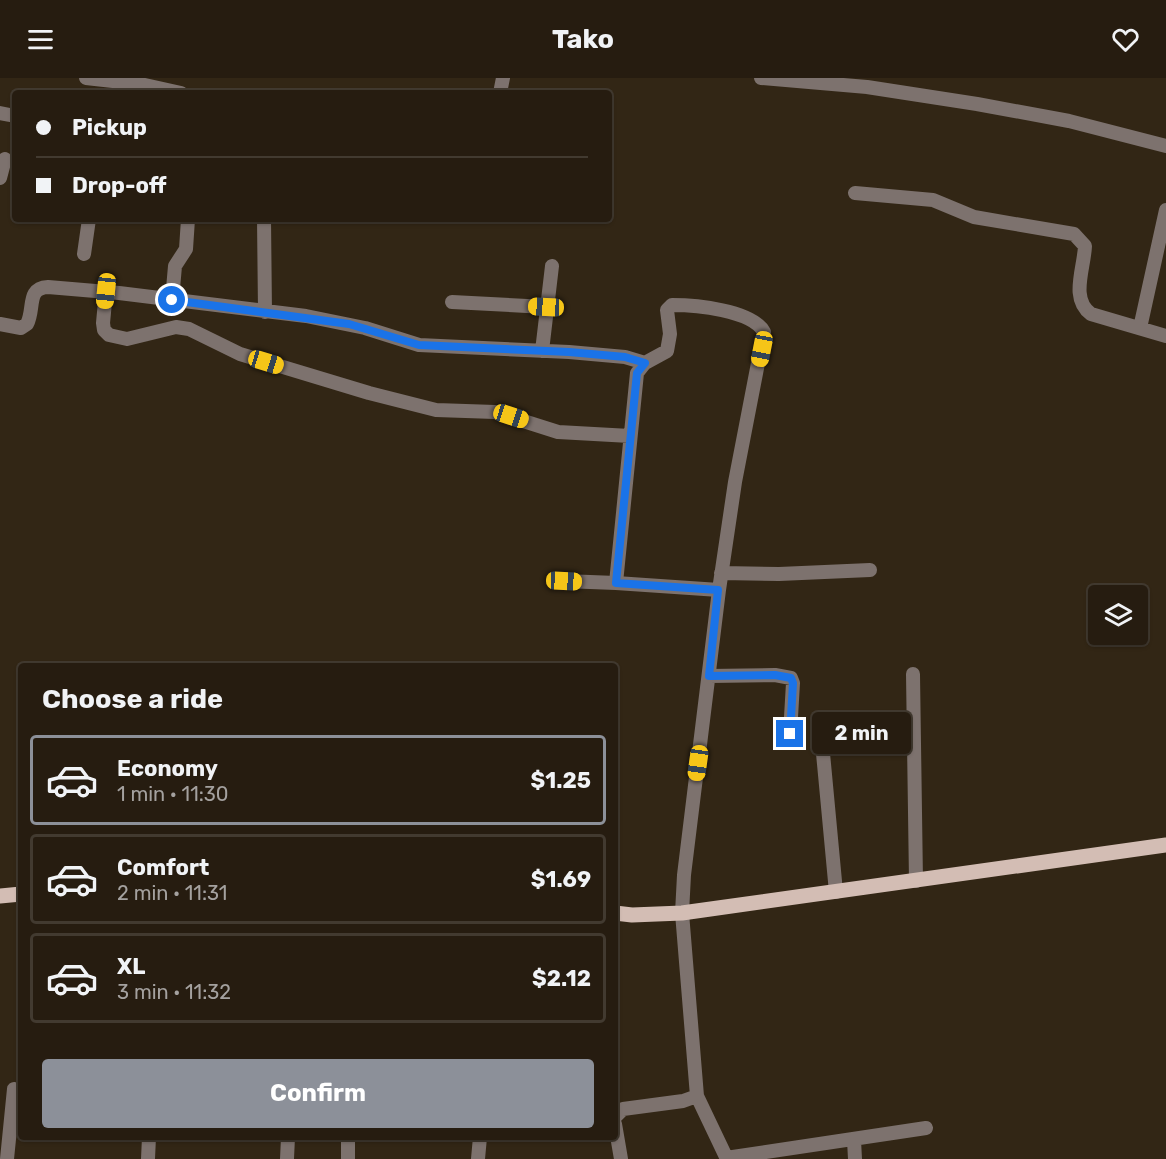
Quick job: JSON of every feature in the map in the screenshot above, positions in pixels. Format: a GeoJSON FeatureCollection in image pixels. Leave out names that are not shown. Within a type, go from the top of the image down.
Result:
{"type":"FeatureCollection","features":[{"type":"Feature","properties":{"kind":"main road"},"geometry":{"type":"LineString","coordinates":[[618,913],[682,913],[1166,845]]}},
{"type":"Feature","properties":{"kind":"main road"},"geometry":{"type":"LineString","coordinates":[[0,896],[18,894]]}},
{"type":"Feature","properties":{"kind":"street"},"geometry":{"type":"LineString","coordinates":[[86,78],[140,84],[167,90]]}},
{"type":"Feature","properties":{"kind":"street"},"geometry":{"type":"LineString","coordinates":[[761,78],[867,87],[976,104],[1069,121],[1166,146]]}},
{"type":"Feature","properties":{"kind":"street"},"geometry":{"type":"LineString","coordinates":[[0,178],[7,160]]}},
{"type":"Feature","properties":{"kind":"street"},"geometry":{"type":"LineString","coordinates":[[855,193],[933,200],[974,217],[1074,234],[1085,246],[1079,295],[1085,310],[1091,314],[1166,336]]}},
{"type":"Feature","properties":{"kind":"street"},"geometry":{"type":"LineString","coordinates":[[1140,328],[1166,210]]}},
{"type":"Feature","properties":{"kind":"street"},"geometry":{"type":"LineString","coordinates":[[84,254],[89,222]]}},
{"type":"Feature","properties":{"kind":"street"},"geometry":{"type":"LineString","coordinates":[[172,300],[175,267],[186,249],[188,222]]}},
{"type":"Feature","properties":{"kind":"street"},"geometry":{"type":"LineString","coordinates":[[264,222],[265,312]]}},
{"type":"Feature","properties":{"kind":"street"},"geometry":{"type":"LineString","coordinates":[[542,351],[552,266]]}},
{"type":"Feature","properties":{"kind":"street"},"geometry":{"type":"LineString","coordinates":[[0,324],[21,328],[27,324],[34,292],[42,287],[106,291],[349,324],[419,345],[601,354],[645,363]]}},
{"type":"Feature","properties":{"kind":"street"},"geometry":{"type":"LineString","coordinates":[[106,291],[104,330],[119,338],[127,339],[176,327],[189,329],[240,354],[369,393],[425,407],[446,411],[495,412],[558,432],[630,436]]}},
{"type":"Feature","properties":{"kind":"street"},"geometry":{"type":"LineString","coordinates":[[452,302],[546,307]]}},
{"type":"Feature","properties":{"kind":"street"},"geometry":{"type":"LineString","coordinates":[[616,583],[637,373],[645,363],[667,351],[670,334],[667,310],[672,305],[731,313],[756,323],[764,332],[735,482],[718,590],[684,875],[682,913],[697,1096],[726,1159],[926,1128]]}},
{"type":"Feature","properties":{"kind":"street"},"geometry":{"type":"LineString","coordinates":[[721,573],[779,574],[870,570]]}},
{"type":"Feature","properties":{"kind":"street"},"geometry":{"type":"LineString","coordinates":[[564,581],[718,590]]}},
{"type":"Feature","properties":{"kind":"street"},"geometry":{"type":"LineString","coordinates":[[913,674],[916,881]]}},
{"type":"Feature","properties":{"kind":"street"},"geometry":{"type":"LineString","coordinates":[[709,676],[775,675],[791,678],[793,683],[790,734]]}},
{"type":"Feature","properties":{"kind":"street"},"geometry":{"type":"LineString","coordinates":[[836,892],[821,732],[822,728],[831,723],[860,720]]}},
{"type":"Feature","properties":{"kind":"street"},"geometry":{"type":"LineString","coordinates":[[7,1159],[12,1089]]}},
{"type":"Feature","properties":{"kind":"street"},"geometry":{"type":"LineString","coordinates":[[618,1114],[623,1109],[683,1101],[697,1096]]}},
{"type":"Feature","properties":{"kind":"street"},"geometry":{"type":"LineString","coordinates":[[148,1159],[149,1140]]}},
{"type":"Feature","properties":{"kind":"street"},"geometry":{"type":"LineString","coordinates":[[288,1140],[288,1159]]}},
{"type":"Feature","properties":{"kind":"street"},"geometry":{"type":"LineString","coordinates":[[348,1140],[348,1159]]}},
{"type":"Feature","properties":{"kind":"street"},"geometry":{"type":"LineString","coordinates":[[478,1159],[480,1140]]}},
{"type":"Feature","properties":{"kind":"street"},"geometry":{"type":"LineString","coordinates":[[618,1140],[621,1159]]}},
{"type":"Feature","properties":{"kind":"street"},"geometry":{"type":"LineString","coordinates":[[854,1140],[855,1159]]}},
{"type":"Feature","properties":{"kind":"route"},"geometry":{"type":"LineString","coordinates":[[172,300],[306,316],[365,328],[419,345],[569,352],[625,357],[645,363],[637,373],[616,583],[718,590],[709,676],[775,675],[791,678],[793,683],[790,734]]}}]}
